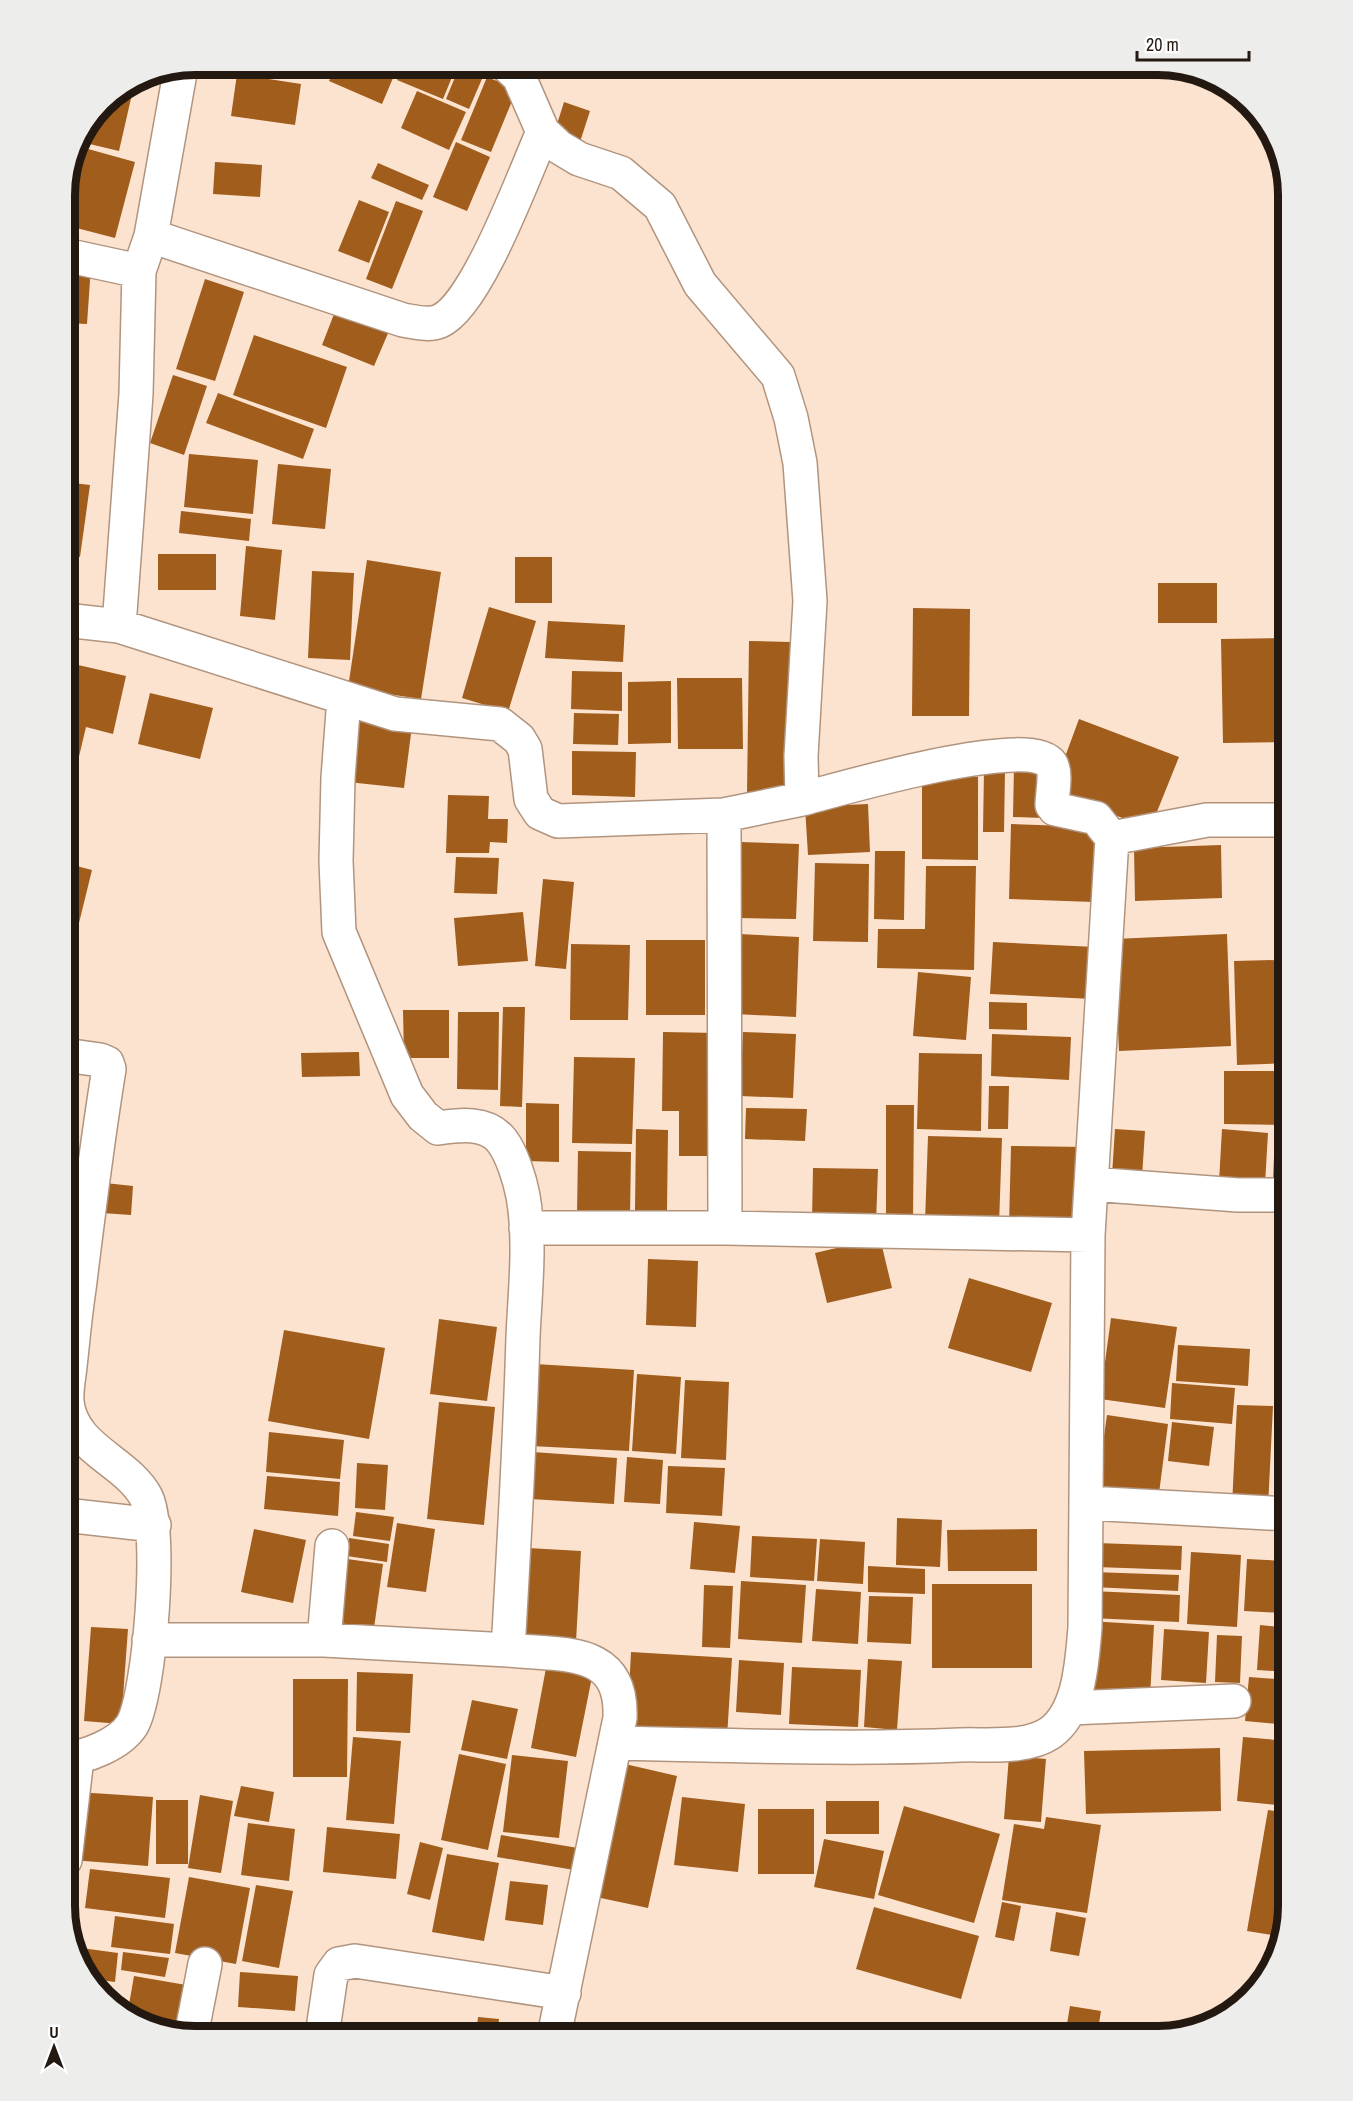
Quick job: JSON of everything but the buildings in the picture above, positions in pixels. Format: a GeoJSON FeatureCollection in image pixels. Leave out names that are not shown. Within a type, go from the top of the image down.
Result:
{"type":"FeatureCollection","features":[{"type":"Feature","properties":{"kind":"street"},"geometry":{"type":"LineString","coordinates":[[517,75],[543,132],[559,147],[579,159],[621,174],[660,206],[700,284],[777,376],[791,418],[801,463],[810,601],[801,756],[802,799]]}},
{"type":"Feature","properties":{"kind":"street"},"geometry":{"type":"LineString","coordinates":[[119,626],[136,394],[139,271],[151,236],[179,76]]}},
{"type":"Feature","properties":{"kind":"street"},"geometry":{"type":"LineString","coordinates":[[151,236],[404,320],[438,322],[447,317],[471,289],[543,132]]}},
{"type":"Feature","properties":{"kind":"street"},"geometry":{"type":"LineString","coordinates":[[75,257],[139,271]]}},
{"type":"Feature","properties":{"kind":"street"},"geometry":{"type":"LineString","coordinates":[[75,621],[119,626],[395,714],[500,724],[519,739],[525,749],[531,799],[540,813],[558,821],[724,815],[802,799],[935,765],[984,757],[1029,757],[1050,763],[1053,771],[1052,805],[1055,809],[1096,818],[1112,838],[1088,1235],[1085,1628],[1077,1684],[1070,1708],[1050,1733],[1015,1743],[899,1748],[615,1743]]}},
{"type":"Feature","properties":{"kind":"street"},"geometry":{"type":"LineString","coordinates":[[344,698],[338,778],[336,861],[339,932],[407,1095],[423,1116],[438,1128],[464,1124],[482,1128],[502,1141],[523,1194],[526,1228],[521,1425],[508,1650]]}},
{"type":"Feature","properties":{"kind":"street"},"geometry":{"type":"LineString","coordinates":[[724,815],[725,1228]]}},
{"type":"Feature","properties":{"kind":"street"},"geometry":{"type":"LineString","coordinates":[[1112,838],[1207,820],[1278,820]]}},
{"type":"Feature","properties":{"kind":"street"},"geometry":{"type":"LineString","coordinates":[[75,1056],[100,1060],[107,1063],[109,1069],[75,1285]]}},
{"type":"Feature","properties":{"kind":"street"},"geometry":{"type":"LineString","coordinates":[[1091,1184],[1238,1195],[1278,1195]]}},
{"type":"Feature","properties":{"kind":"street"},"geometry":{"type":"LineString","coordinates":[[526,1228],[725,1228],[1088,1235]]}},
{"type":"Feature","properties":{"kind":"street"},"geometry":{"type":"LineString","coordinates":[[75,1427],[88,1442],[139,1487],[146,1497],[154,1525],[155,1561],[149,1640],[140,1699],[131,1726],[114,1741],[75,1756]]}},
{"type":"Feature","properties":{"kind":"street"},"geometry":{"type":"LineString","coordinates":[[1087,1503],[1278,1513]]}},
{"type":"Feature","properties":{"kind":"street"},"geometry":{"type":"LineString","coordinates":[[75,1516],[154,1525]]}},
{"type":"Feature","properties":{"kind":"street"},"geometry":{"type":"LineString","coordinates":[[324,1640],[332,1546]]}},
{"type":"Feature","properties":{"kind":"street"},"geometry":{"type":"LineString","coordinates":[[149,1640],[324,1640],[508,1650],[584,1657],[596,1662],[614,1682],[618,1693],[620,1718],[556,2026]]}},
{"type":"Feature","properties":{"kind":"street"},"geometry":{"type":"LineString","coordinates":[[1070,1708],[1234,1701]]}},
{"type":"Feature","properties":{"kind":"street"},"geometry":{"type":"LineString","coordinates":[[323,2026],[331,1975],[339,1964],[355,1961],[564,1993]]}},
{"type":"Feature","properties":{"kind":"street"},"geometry":{"type":"LineString","coordinates":[[193,2026],[205,1964]]}}]}
